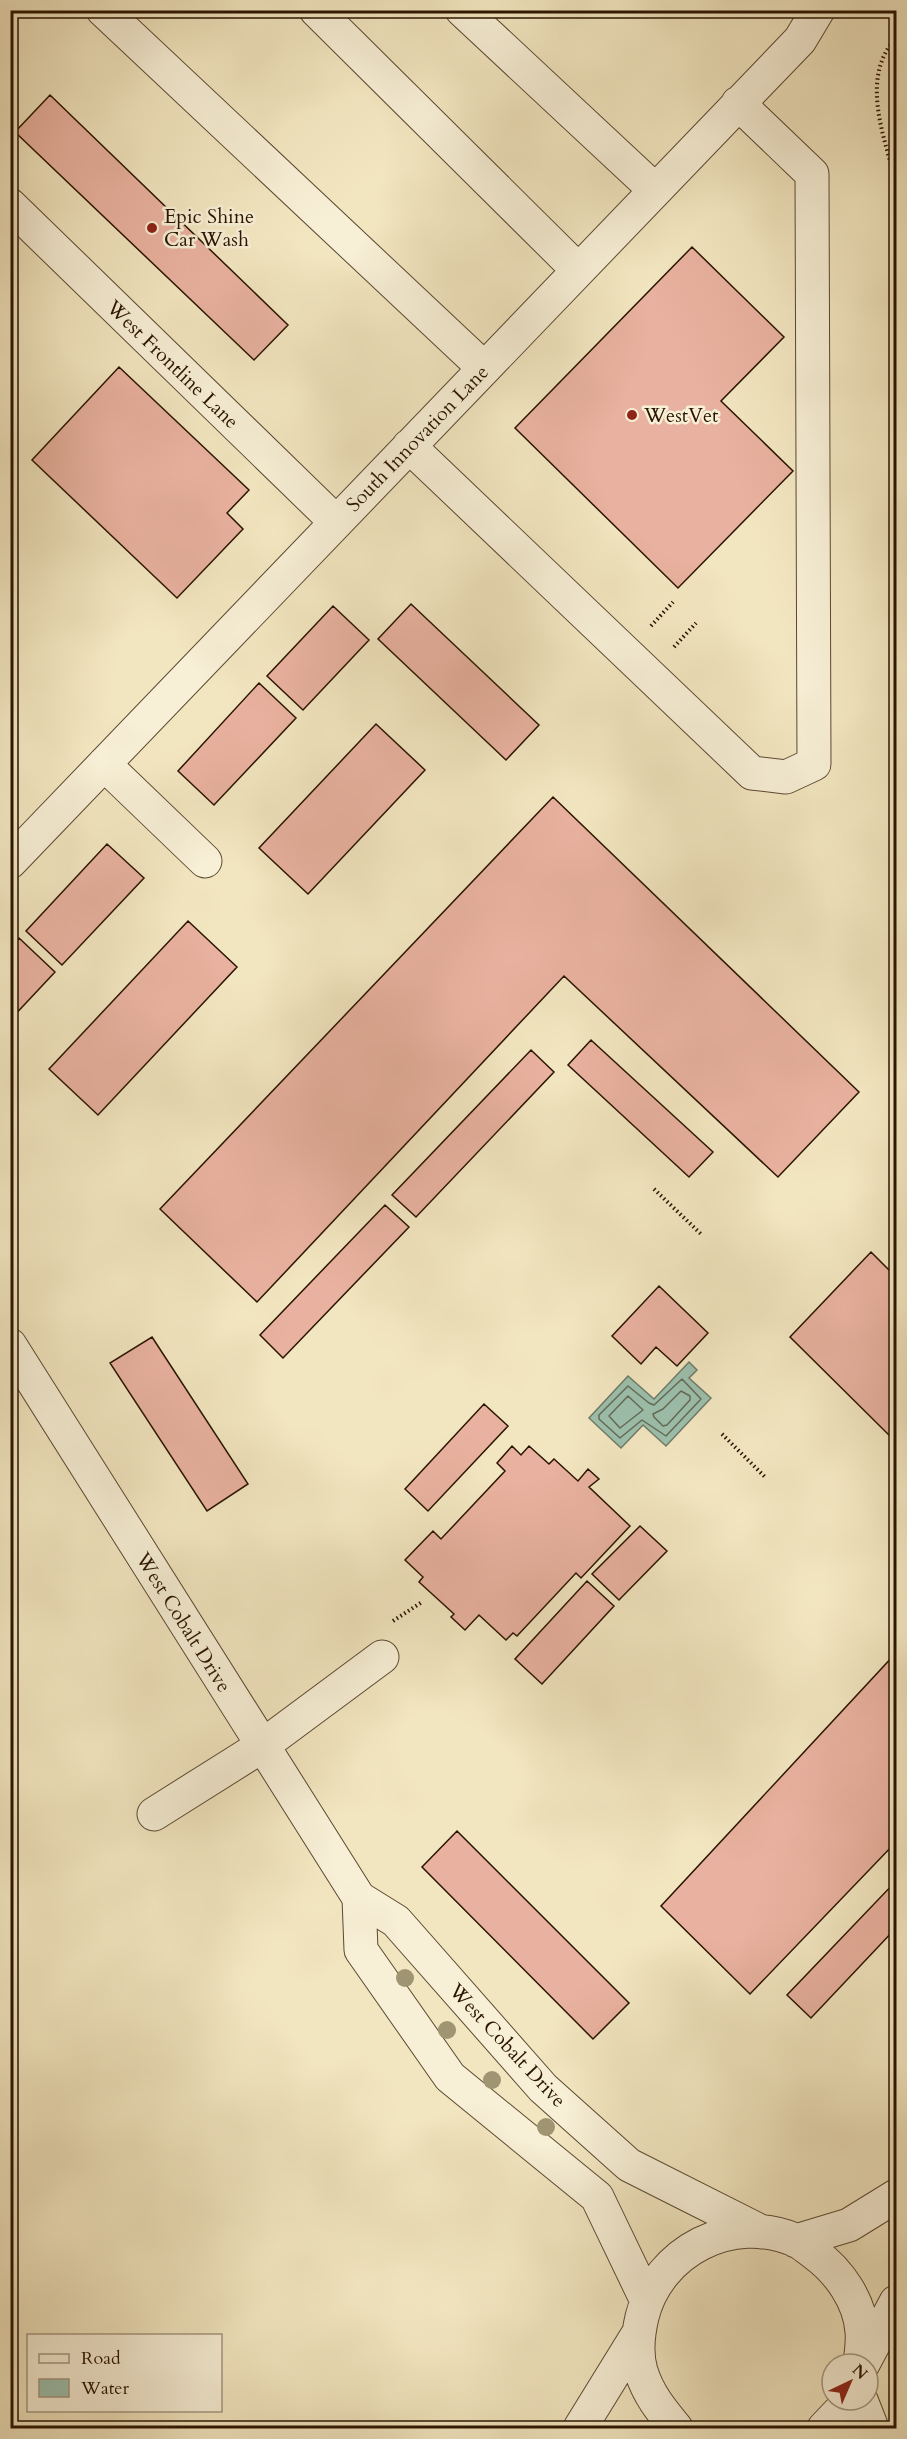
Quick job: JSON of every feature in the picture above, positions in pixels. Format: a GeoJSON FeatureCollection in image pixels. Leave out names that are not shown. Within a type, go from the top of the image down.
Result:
{"type":"FeatureCollection","features":[{"type":"Feature","properties":{"kind":"street"},"geometry":{"type":"LineString","coordinates":[[316,10],[578,270]]}},
{"type":"Feature","properties":{"kind":"street"},"geometry":{"type":"LineString","coordinates":[[462,10],[655,190]]}},
{"type":"Feature","properties":{"kind":"street","name":"South Innovation Lane"},"geometry":{"type":"LineString","coordinates":[[14,851],[104,764],[800,40],[818,10]]}},
{"type":"Feature","properties":{"kind":"street"},"geometry":{"type":"LineString","coordinates":[[108,14],[484,368]]}},
{"type":"Feature","properties":{"kind":"street"},"geometry":{"type":"LineString","coordinates":[[409,446],[752,773],[786,777],[814,764],[812,174],[738,103]]}},
{"type":"Feature","properties":{"kind":"street","name":"West Frontline Lane"},"geometry":{"type":"LineString","coordinates":[[10,205],[336,522]]}},
{"type":"Feature","properties":{"kind":"street"},"geometry":{"type":"LineString","coordinates":[[104,764],[205,861]]}},
{"type":"Feature","properties":{"kind":"street","name":"West Cobalt Drive"},"geometry":{"type":"LineString","coordinates":[[10,1345],[359,1898],[396,1921],[543,2088],[629,2165],[762,2232]]}},
{"type":"Feature","properties":{"kind":"street"},"geometry":{"type":"LineString","coordinates":[[154,1814],[262,1746],[382,1657]]}},
{"type":"Feature","properties":{"kind":"street"},"geometry":{"type":"LineString","coordinates":[[359,1898],[361,1950],[450,2077],[597,2197],[646,2299]]}},
{"type":"Feature","properties":{"kind":"street"},"geometry":{"type":"LineString","coordinates":[[796,2241],[849,2225],[897,2196]]}},
{"type":"Feature","properties":{"kind":"street"},"geometry":{"type":"LineString","coordinates":[[676,2428],[653,2402],[640,2369],[638,2334],[646,2299],[666,2269],[693,2247],[726,2233],[762,2232],[796,2241],[828,2263],[852,2294],[862,2331],[862,2352]]}},
{"type":"Feature","properties":{"kind":"street"},"geometry":{"type":"LineString","coordinates":[[869,2352],[897,2302]]}},
{"type":"Feature","properties":{"kind":"street"},"geometry":{"type":"LineString","coordinates":[[580,2428],[638,2334]]}},
{"type":"Feature","properties":{"kind":"street"},"geometry":{"type":"LineString","coordinates":[[824,2428],[839,2412]]}},
{"type":"Feature","properties":{"kind":"street"},"geometry":{"type":"LineString","coordinates":[[866,2412],[872,2428]]}},
{"type":"Feature","properties":{"kind":"path"},"geometry":{"type":"LineString","coordinates":[[897,38],[880,64],[876,102],[897,183]]}},
{"type":"Feature","properties":{"kind":"path"},"geometry":{"type":"LineString","coordinates":[[654,1190],[702,1235]]}},
{"type":"Feature","properties":{"kind":"path"},"geometry":{"type":"LineString","coordinates":[[722,1434],[765,1477]]}},
{"type":"Feature","properties":{"kind":"water"},"geometry":{"type":"Polygon","coordinates":[[[689,1362],[697,1370],[689,1378],[711,1398],[666,1446],[643,1425],[621,1448],[589,1418],[628,1376],[654,1399],[689,1362]]]}},
{"type":"Feature","properties":{"kind":"building","name":"Epic Shine Car Wash"},"geometry":{"type":"Polygon","coordinates":[[[50,95],[288,325],[254,360],[15,132],[50,95]]]}},
{"type":"Feature","properties":{"kind":"building","name":"WestVet"},"geometry":{"type":"Polygon","coordinates":[[[692,247],[784,337],[721,401],[793,471],[678,588],[515,428],[692,247]]]}},
{"type":"Feature","properties":{"kind":"building"},"geometry":{"type":"Polygon","coordinates":[[[119,367],[249,490],[227,513],[243,529],[177,598],[32,460],[119,367]]]}},
{"type":"Feature","properties":{"kind":"building"},"geometry":{"type":"Polygon","coordinates":[[[411,604],[539,725],[506,760],[378,639],[411,604]]]}},
{"type":"Feature","properties":{"kind":"building"},"geometry":{"type":"Polygon","coordinates":[[[333,606],[369,640],[303,710],[267,676],[333,606]]]}},
{"type":"Feature","properties":{"kind":"building"},"geometry":{"type":"Polygon","coordinates":[[[259,683],[296,718],[214,805],[178,771],[259,683]]]}},
{"type":"Feature","properties":{"kind":"building"},"geometry":{"type":"Polygon","coordinates":[[[376,724],[425,770],[308,894],[259,848],[376,724]]]}},
{"type":"Feature","properties":{"kind":"building"},"geometry":{"type":"Polygon","coordinates":[[[553,797],[859,1092],[778,1177],[564,976],[257,1302],[160,1209],[553,797]]]}},
{"type":"Feature","properties":{"kind":"building"},"geometry":{"type":"Polygon","coordinates":[[[107,844],[144,878],[62,965],[26,931],[107,844]]]}},
{"type":"Feature","properties":{"kind":"building"},"geometry":{"type":"Polygon","coordinates":[[[188,921],[237,967],[98,1115],[49,1069],[188,921]]]}},
{"type":"Feature","properties":{"kind":"building"},"geometry":{"type":"Polygon","coordinates":[[[19,938],[55,972],[10,1020],[10,948],[19,938]]]}},
{"type":"Feature","properties":{"kind":"building"},"geometry":{"type":"Polygon","coordinates":[[[591,1040],[713,1152],[689,1177],[568,1065],[591,1040]]]}},
{"type":"Feature","properties":{"kind":"building"},"geometry":{"type":"Polygon","coordinates":[[[531,1050],[554,1072],[416,1217],[392,1195],[531,1050]]]}},
{"type":"Feature","properties":{"kind":"building"},"geometry":{"type":"Polygon","coordinates":[[[385,1205],[409,1227],[283,1358],[260,1335],[385,1205]]]}},
{"type":"Feature","properties":{"kind":"building"},"geometry":{"type":"Polygon","coordinates":[[[871,1252],[896,1277],[896,1442],[790,1337],[871,1252]]]}},
{"type":"Feature","properties":{"kind":"building"},"geometry":{"type":"Polygon","coordinates":[[[659,1286],[708,1333],[677,1366],[656,1347],[641,1364],[612,1336],[659,1286]]]}},
{"type":"Feature","properties":{"kind":"building"},"geometry":{"type":"Polygon","coordinates":[[[152,1337],[248,1484],[207,1511],[110,1363],[152,1337]]]}},
{"type":"Feature","properties":{"kind":"building"},"geometry":{"type":"Polygon","coordinates":[[[484,1404],[508,1426],[428,1511],[405,1489],[484,1404]]]}},
{"type":"Feature","properties":{"kind":"building"},"geometry":{"type":"Polygon","coordinates":[[[512,1446],[521,1455],[529,1446],[549,1464],[554,1459],[578,1481],[588,1469],[599,1479],[589,1487],[630,1526],[581,1578],[576,1573],[517,1636],[513,1633],[506,1640],[479,1615],[465,1630],[451,1617],[454,1614],[419,1582],[423,1577],[405,1560],[433,1531],[441,1539],[505,1471],[497,1463],[512,1446]]]}},
{"type":"Feature","properties":{"kind":"building"},"geometry":{"type":"Polygon","coordinates":[[[640,1526],[667,1551],[619,1600],[592,1574],[640,1526]]]}},
{"type":"Feature","properties":{"kind":"building"},"geometry":{"type":"Polygon","coordinates":[[[587,1581],[614,1606],[542,1684],[515,1659],[587,1581]]]}},
{"type":"Feature","properties":{"kind":"building"},"geometry":{"type":"Polygon","coordinates":[[[896,1653],[896,1842],[750,1994],[661,1906],[896,1653]]]}},
{"type":"Feature","properties":{"kind":"building"},"geometry":{"type":"Polygon","coordinates":[[[457,1831],[629,2003],[593,2039],[422,1867],[457,1831]]]}},
{"type":"Feature","properties":{"kind":"building"},"geometry":{"type":"Polygon","coordinates":[[[896,1881],[896,1928],[811,2018],[787,1995],[896,1881]]]}},
{"type":"Feature","properties":{"kind":"place","name":"Epic Shine Car Wash"},"geometry":{"type":"Point","coordinates":[152,228]}},
{"type":"Feature","properties":{"kind":"place","name":"WestVet"},"geometry":{"type":"Point","coordinates":[632,415]}}]}
